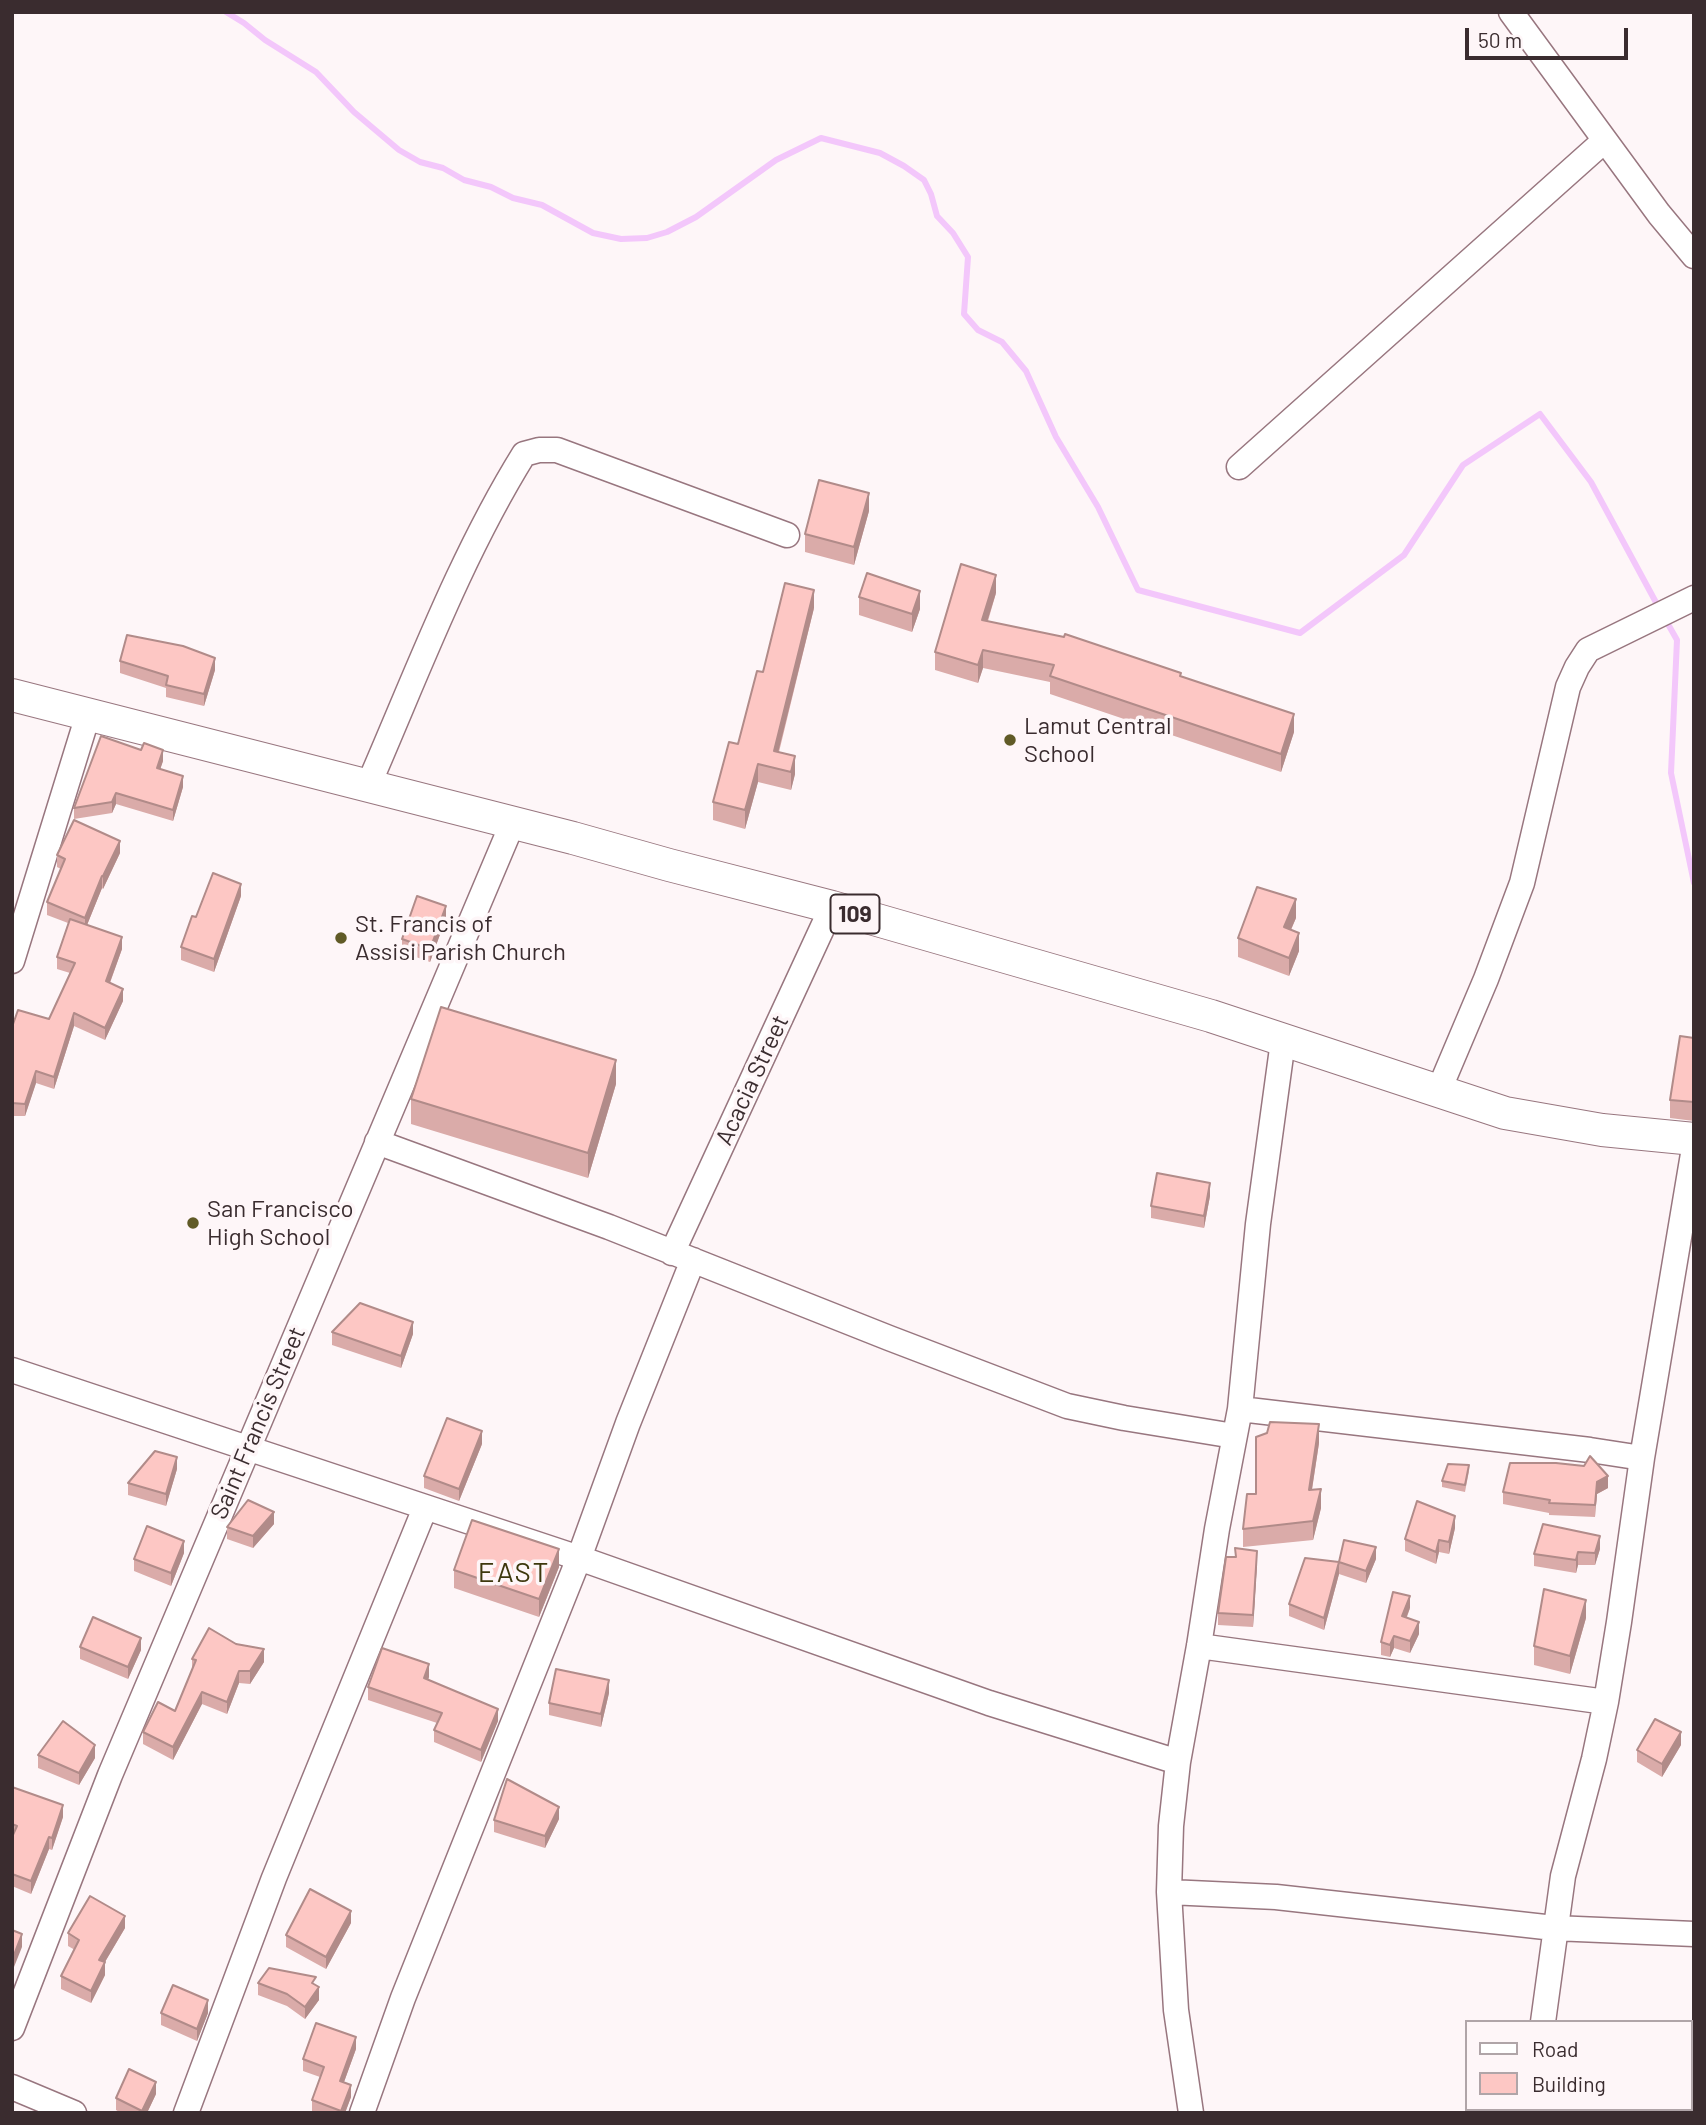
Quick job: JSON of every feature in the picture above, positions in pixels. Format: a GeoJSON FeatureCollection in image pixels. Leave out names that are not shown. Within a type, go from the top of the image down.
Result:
{"type":"FeatureCollection","features":[{"type":"Feature","properties":{"kind":"main road","name":"109"},"geometry":{"type":"LineString","coordinates":[[12,695],[513,822],[832,907],[1212,1016],[1505,1112],[1602,1130],[1694,1139]]}},
{"type":"Feature","properties":{"kind":"street"},"geometry":{"type":"LineString","coordinates":[[1511,12],[1604,141],[1694,256]]}},
{"type":"Feature","properties":{"kind":"street"},"geometry":{"type":"LineString","coordinates":[[1239,467],[1604,141]]}},
{"type":"Feature","properties":{"kind":"street"},"geometry":{"type":"LineString","coordinates":[[368,786],[450,597],[507,481],[524,454],[539,450],[557,450],[787,535]]}},
{"type":"Feature","properties":{"kind":"street"},"geometry":{"type":"LineString","coordinates":[[1439,1090],[1486,979],[1522,883],[1568,687],[1577,667],[1588,650],[1694,598]]}},
{"type":"Feature","properties":{"kind":"street"},"geometry":{"type":"LineString","coordinates":[[12,961],[88,715]]}},
{"type":"Feature","properties":{"kind":"street","name":"Saint Francis Street"},"geometry":{"type":"LineString","coordinates":[[12,2028],[110,1775],[513,822]]}},
{"type":"Feature","properties":{"kind":"street","name":"Acacia Street"},"geometry":{"type":"LineString","coordinates":[[362,2113],[403,1998],[579,1558],[628,1423],[683,1257],[832,907]]}},
{"type":"Feature","properties":{"kind":"street"},"geometry":{"type":"LineString","coordinates":[[1191,2113],[1176,2010],[1170,1892],[1171,1826],[1178,1762],[1240,1409],[1258,1224],[1283,1041]]}},
{"type":"Feature","properties":{"kind":"street"},"geometry":{"type":"LineString","coordinates":[[377,1142],[609,1227],[1067,1406],[1234,1436]]}},
{"type":"Feature","properties":{"kind":"street"},"geometry":{"type":"LineString","coordinates":[[1543,2020],[1563,1876],[1606,1702],[1642,1458],[1694,1148]]}},
{"type":"Feature","properties":{"kind":"street"},"geometry":{"type":"LineString","coordinates":[[12,1370],[579,1558],[989,1703],[1178,1762]]}},
{"type":"Feature","properties":{"kind":"street"},"geometry":{"type":"LineString","coordinates":[[1240,1409],[1563,1446],[1642,1458]]}},
{"type":"Feature","properties":{"kind":"street"},"geometry":{"type":"LineString","coordinates":[[186,2113],[274,1878],[425,1508]]}},
{"type":"Feature","properties":{"kind":"street"},"geometry":{"type":"LineString","coordinates":[[1199,1646],[1606,1702]]}},
{"type":"Feature","properties":{"kind":"street"},"geometry":{"type":"LineString","coordinates":[[1170,1892],[1276,1897],[1554,1928],[1694,1934]]}},
{"type":"Feature","properties":{"kind":"street"},"geometry":{"type":"LineString","coordinates":[[12,2087],[74,2113]]}},
{"type":"Feature","properties":{"kind":"building"},"geometry":{"type":"Polygon","coordinates":[[[819,480],[869,493],[854,547],[805,534],[819,480]]]}},
{"type":"Feature","properties":{"kind":"building"},"geometry":{"type":"Polygon","coordinates":[[[961,564],[996,575],[982,620],[1064,637],[1065,634],[1294,714],[1281,754],[1050,676],[1054,665],[983,650],[978,665],[935,652],[961,564]]]}},
{"type":"Feature","properties":{"kind":"building"},"geometry":{"type":"Polygon","coordinates":[[[867,573],[920,591],[912,614],[859,597],[867,573]]]}},
{"type":"Feature","properties":{"kind":"building"},"geometry":{"type":"Polygon","coordinates":[[[785,583],[814,590],[774,751],[795,756],[791,772],[758,764],[745,810],[713,802],[729,742],[738,744],[757,671],[763,672],[785,583]]]}},
{"type":"Feature","properties":{"kind":"building"},"geometry":{"type":"Polygon","coordinates":[[[127,635],[183,646],[215,658],[204,694],[166,685],[168,676],[120,661],[127,635]]]}},
{"type":"Feature","properties":{"kind":"building"},"geometry":{"type":"Polygon","coordinates":[[[101,736],[141,750],[144,743],[163,750],[157,768],[183,776],[173,810],[116,793],[112,802],[74,808],[101,736]]]}},
{"type":"Feature","properties":{"kind":"building"},"geometry":{"type":"Polygon","coordinates":[[[74,820],[120,841],[85,918],[47,902],[65,859],[57,855],[74,820]]]}},
{"type":"Feature","properties":{"kind":"building"},"geometry":{"type":"Polygon","coordinates":[[[213,873],[241,884],[214,959],[181,947],[192,916],[196,917],[213,873]]]}},
{"type":"Feature","properties":{"kind":"building"},"geometry":{"type":"Polygon","coordinates":[[[1257,887],[1296,899],[1284,927],[1299,933],[1289,958],[1238,938],[1257,887]]]}},
{"type":"Feature","properties":{"kind":"building"},"geometry":{"type":"Polygon","coordinates":[[[417,896],[446,906],[430,949],[402,939],[417,896]]]}},
{"type":"Feature","properties":{"kind":"building"},"geometry":{"type":"Polygon","coordinates":[[[70,919],[122,937],[106,981],[123,989],[105,1028],[74,1013],[54,1077],[36,1071],[25,1104],[12,1103],[12,1027],[18,1010],[49,1019],[75,963],[57,957],[70,919]]]}},
{"type":"Feature","properties":{"kind":"building"},"geometry":{"type":"Polygon","coordinates":[[[441,1007],[616,1060],[588,1153],[411,1099],[441,1007]]]}},
{"type":"Feature","properties":{"kind":"building"},"geometry":{"type":"Polygon","coordinates":[[[1680,1036],[1694,1038],[1694,1102],[1670,1100],[1680,1036]]]}},
{"type":"Feature","properties":{"kind":"building"},"geometry":{"type":"Polygon","coordinates":[[[1157,1173],[1210,1183],[1204,1216],[1151,1206],[1157,1173]]]}},
{"type":"Feature","properties":{"kind":"building"},"geometry":{"type":"Polygon","coordinates":[[[360,1303],[413,1322],[401,1356],[332,1332],[360,1303]]]}},
{"type":"Feature","properties":{"kind":"building"},"geometry":{"type":"Polygon","coordinates":[[[447,1418],[482,1431],[459,1489],[424,1476],[447,1418]]]}},
{"type":"Feature","properties":{"kind":"building"},"geometry":{"type":"Polygon","coordinates":[[[1270,1422],[1319,1424],[1309,1490],[1321,1489],[1313,1521],[1243,1529],[1247,1494],[1256,1494],[1256,1437],[1267,1433],[1270,1422]]]}},
{"type":"Feature","properties":{"kind":"building"},"geometry":{"type":"Polygon","coordinates":[[[155,1451],[177,1457],[166,1494],[128,1483],[155,1451]]]}},
{"type":"Feature","properties":{"kind":"building"},"geometry":{"type":"Polygon","coordinates":[[[1590,1456],[1608,1476],[1597,1482],[1595,1505],[1549,1503],[1550,1500],[1503,1492],[1510,1463],[1584,1466],[1590,1456]]]}},
{"type":"Feature","properties":{"kind":"building"},"geometry":{"type":"Polygon","coordinates":[[[1448,1464],[1469,1465],[1465,1485],[1442,1481],[1448,1464]]]}},
{"type":"Feature","properties":{"kind":"building"},"geometry":{"type":"Polygon","coordinates":[[[248,1500],[274,1512],[253,1536],[227,1527],[248,1500]]]}},
{"type":"Feature","properties":{"kind":"building"},"geometry":{"type":"Polygon","coordinates":[[[1417,1501],[1455,1516],[1449,1542],[1439,1540],[1436,1552],[1405,1539],[1417,1501]]]}},
{"type":"Feature","properties":{"kind":"building"},"geometry":{"type":"Polygon","coordinates":[[[472,1520],[559,1549],[539,1599],[454,1570],[472,1520]]]}},
{"type":"Feature","properties":{"kind":"building"},"geometry":{"type":"Polygon","coordinates":[[[1543,1524],[1600,1536],[1595,1553],[1578,1552],[1576,1560],[1534,1554],[1543,1524]]]}},
{"type":"Feature","properties":{"kind":"building"},"geometry":{"type":"Polygon","coordinates":[[[147,1526],[184,1541],[171,1573],[134,1559],[147,1526]]]}},
{"type":"Feature","properties":{"kind":"building"},"geometry":{"type":"Polygon","coordinates":[[[1344,1540],[1376,1547],[1366,1571],[1339,1562],[1344,1540]]]}},
{"type":"Feature","properties":{"kind":"building"},"geometry":{"type":"Polygon","coordinates":[[[1235,1548],[1257,1551],[1253,1615],[1218,1613],[1226,1557],[1236,1557],[1235,1548]]]}},
{"type":"Feature","properties":{"kind":"building"},"geometry":{"type":"Polygon","coordinates":[[[1305,1558],[1339,1562],[1324,1618],[1289,1604],[1305,1558]]]}},
{"type":"Feature","properties":{"kind":"building"},"geometry":{"type":"Polygon","coordinates":[[[1544,1589],[1586,1600],[1570,1656],[1534,1646],[1544,1589]]]}},
{"type":"Feature","properties":{"kind":"building"},"geometry":{"type":"Polygon","coordinates":[[[1393,1592],[1410,1596],[1402,1616],[1419,1622],[1410,1641],[1394,1636],[1390,1645],[1381,1642],[1393,1592]]]}},
{"type":"Feature","properties":{"kind":"building"},"geometry":{"type":"Polygon","coordinates":[[[93,1617],[141,1638],[128,1667],[80,1647],[93,1617]]]}},
{"type":"Feature","properties":{"kind":"building"},"geometry":{"type":"Polygon","coordinates":[[[209,1628],[236,1644],[264,1649],[250,1671],[239,1671],[227,1702],[202,1692],[173,1747],[143,1732],[158,1702],[175,1711],[196,1660],[192,1659],[209,1628]]]}},
{"type":"Feature","properties":{"kind":"building"},"geometry":{"type":"Polygon","coordinates":[[[382,1648],[429,1664],[424,1678],[498,1709],[481,1750],[434,1730],[442,1713],[368,1687],[382,1648]]]}},
{"type":"Feature","properties":{"kind":"building"},"geometry":{"type":"Polygon","coordinates":[[[556,1669],[609,1680],[601,1714],[549,1703],[556,1669]]]}},
{"type":"Feature","properties":{"kind":"building"},"geometry":{"type":"Polygon","coordinates":[[[1655,1719],[1681,1732],[1662,1764],[1637,1750],[1655,1719]]]}},
{"type":"Feature","properties":{"kind":"building"},"geometry":{"type":"Polygon","coordinates":[[[63,1721],[95,1745],[79,1773],[38,1755],[63,1721]]]}},
{"type":"Feature","properties":{"kind":"building"},"geometry":{"type":"Polygon","coordinates":[[[507,1779],[559,1807],[545,1836],[494,1820],[507,1779]]]}},
{"type":"Feature","properties":{"kind":"building"},"geometry":{"type":"Polygon","coordinates":[[[12,1787],[63,1805],[52,1838],[49,1837],[31,1881],[12,1874],[12,1837],[17,1826],[12,1824],[12,1787]]]}},
{"type":"Feature","properties":{"kind":"building"},"geometry":{"type":"Polygon","coordinates":[[[310,1889],[351,1911],[326,1957],[286,1935],[310,1889]]]}},
{"type":"Feature","properties":{"kind":"building"},"geometry":{"type":"Polygon","coordinates":[[[90,1896],[125,1916],[99,1960],[105,1962],[91,1991],[61,1976],[79,1940],[68,1933],[90,1896]]]}},
{"type":"Feature","properties":{"kind":"building"},"geometry":{"type":"Polygon","coordinates":[[[12,1930],[22,1934],[12,1960],[12,1930]]]}},
{"type":"Feature","properties":{"kind":"building"},"geometry":{"type":"Polygon","coordinates":[[[269,1968],[316,1977],[312,1983],[319,1987],[305,2007],[287,1994],[258,1983],[269,1968]]]}},
{"type":"Feature","properties":{"kind":"building"},"geometry":{"type":"Polygon","coordinates":[[[173,1985],[208,2000],[197,2029],[161,2013],[173,1985]]]}},
{"type":"Feature","properties":{"kind":"building"},"geometry":{"type":"Polygon","coordinates":[[[316,2023],[356,2037],[340,2081],[351,2085],[341,2111],[312,2100],[324,2067],[303,2059],[316,2023]]]}},
{"type":"Feature","properties":{"kind":"building"},"geometry":{"type":"Polygon","coordinates":[[[129,2069],[156,2082],[142,2111],[116,2098],[129,2069]]]}},
{"type":"Feature","properties":{"kind":"waterway"},"geometry":{"type":"LineString","coordinates":[[226,12],[316,72],[354,112],[399,150],[464,180],[491,187],[513,198],[542,205],[593,233],[621,239],[647,238],[667,232],[696,217],[776,160],[821,138],[880,153],[904,166],[924,180],[937,216],[953,233],[968,257],[964,314],[978,330],[1002,342],[1026,371],[1056,437],[1098,507],[1138,590],[1300,633],[1404,555],[1463,465],[1540,414],[1591,482],[1659,608]]}},
{"type":"Feature","properties":{"kind":"waterway"},"geometry":{"type":"LineString","coordinates":[[1664,617],[1677,640],[1671,773],[1694,883]]}},
{"type":"Feature","properties":{"kind":"place","name":"Lamut Central School"},"geometry":{"type":"Point","coordinates":[1010,740]}},
{"type":"Feature","properties":{"kind":"place","name":"St. Francis of Assisi Parish Church"},"geometry":{"type":"Point","coordinates":[341,938]}},
{"type":"Feature","properties":{"kind":"place","name":"San Francisco High School"},"geometry":{"type":"Point","coordinates":[193,1223]}},
{"type":"Feature","properties":{"kind":"district","name":"EAST"},"geometry":{"type":"Point","coordinates":[514,1573]}}]}
